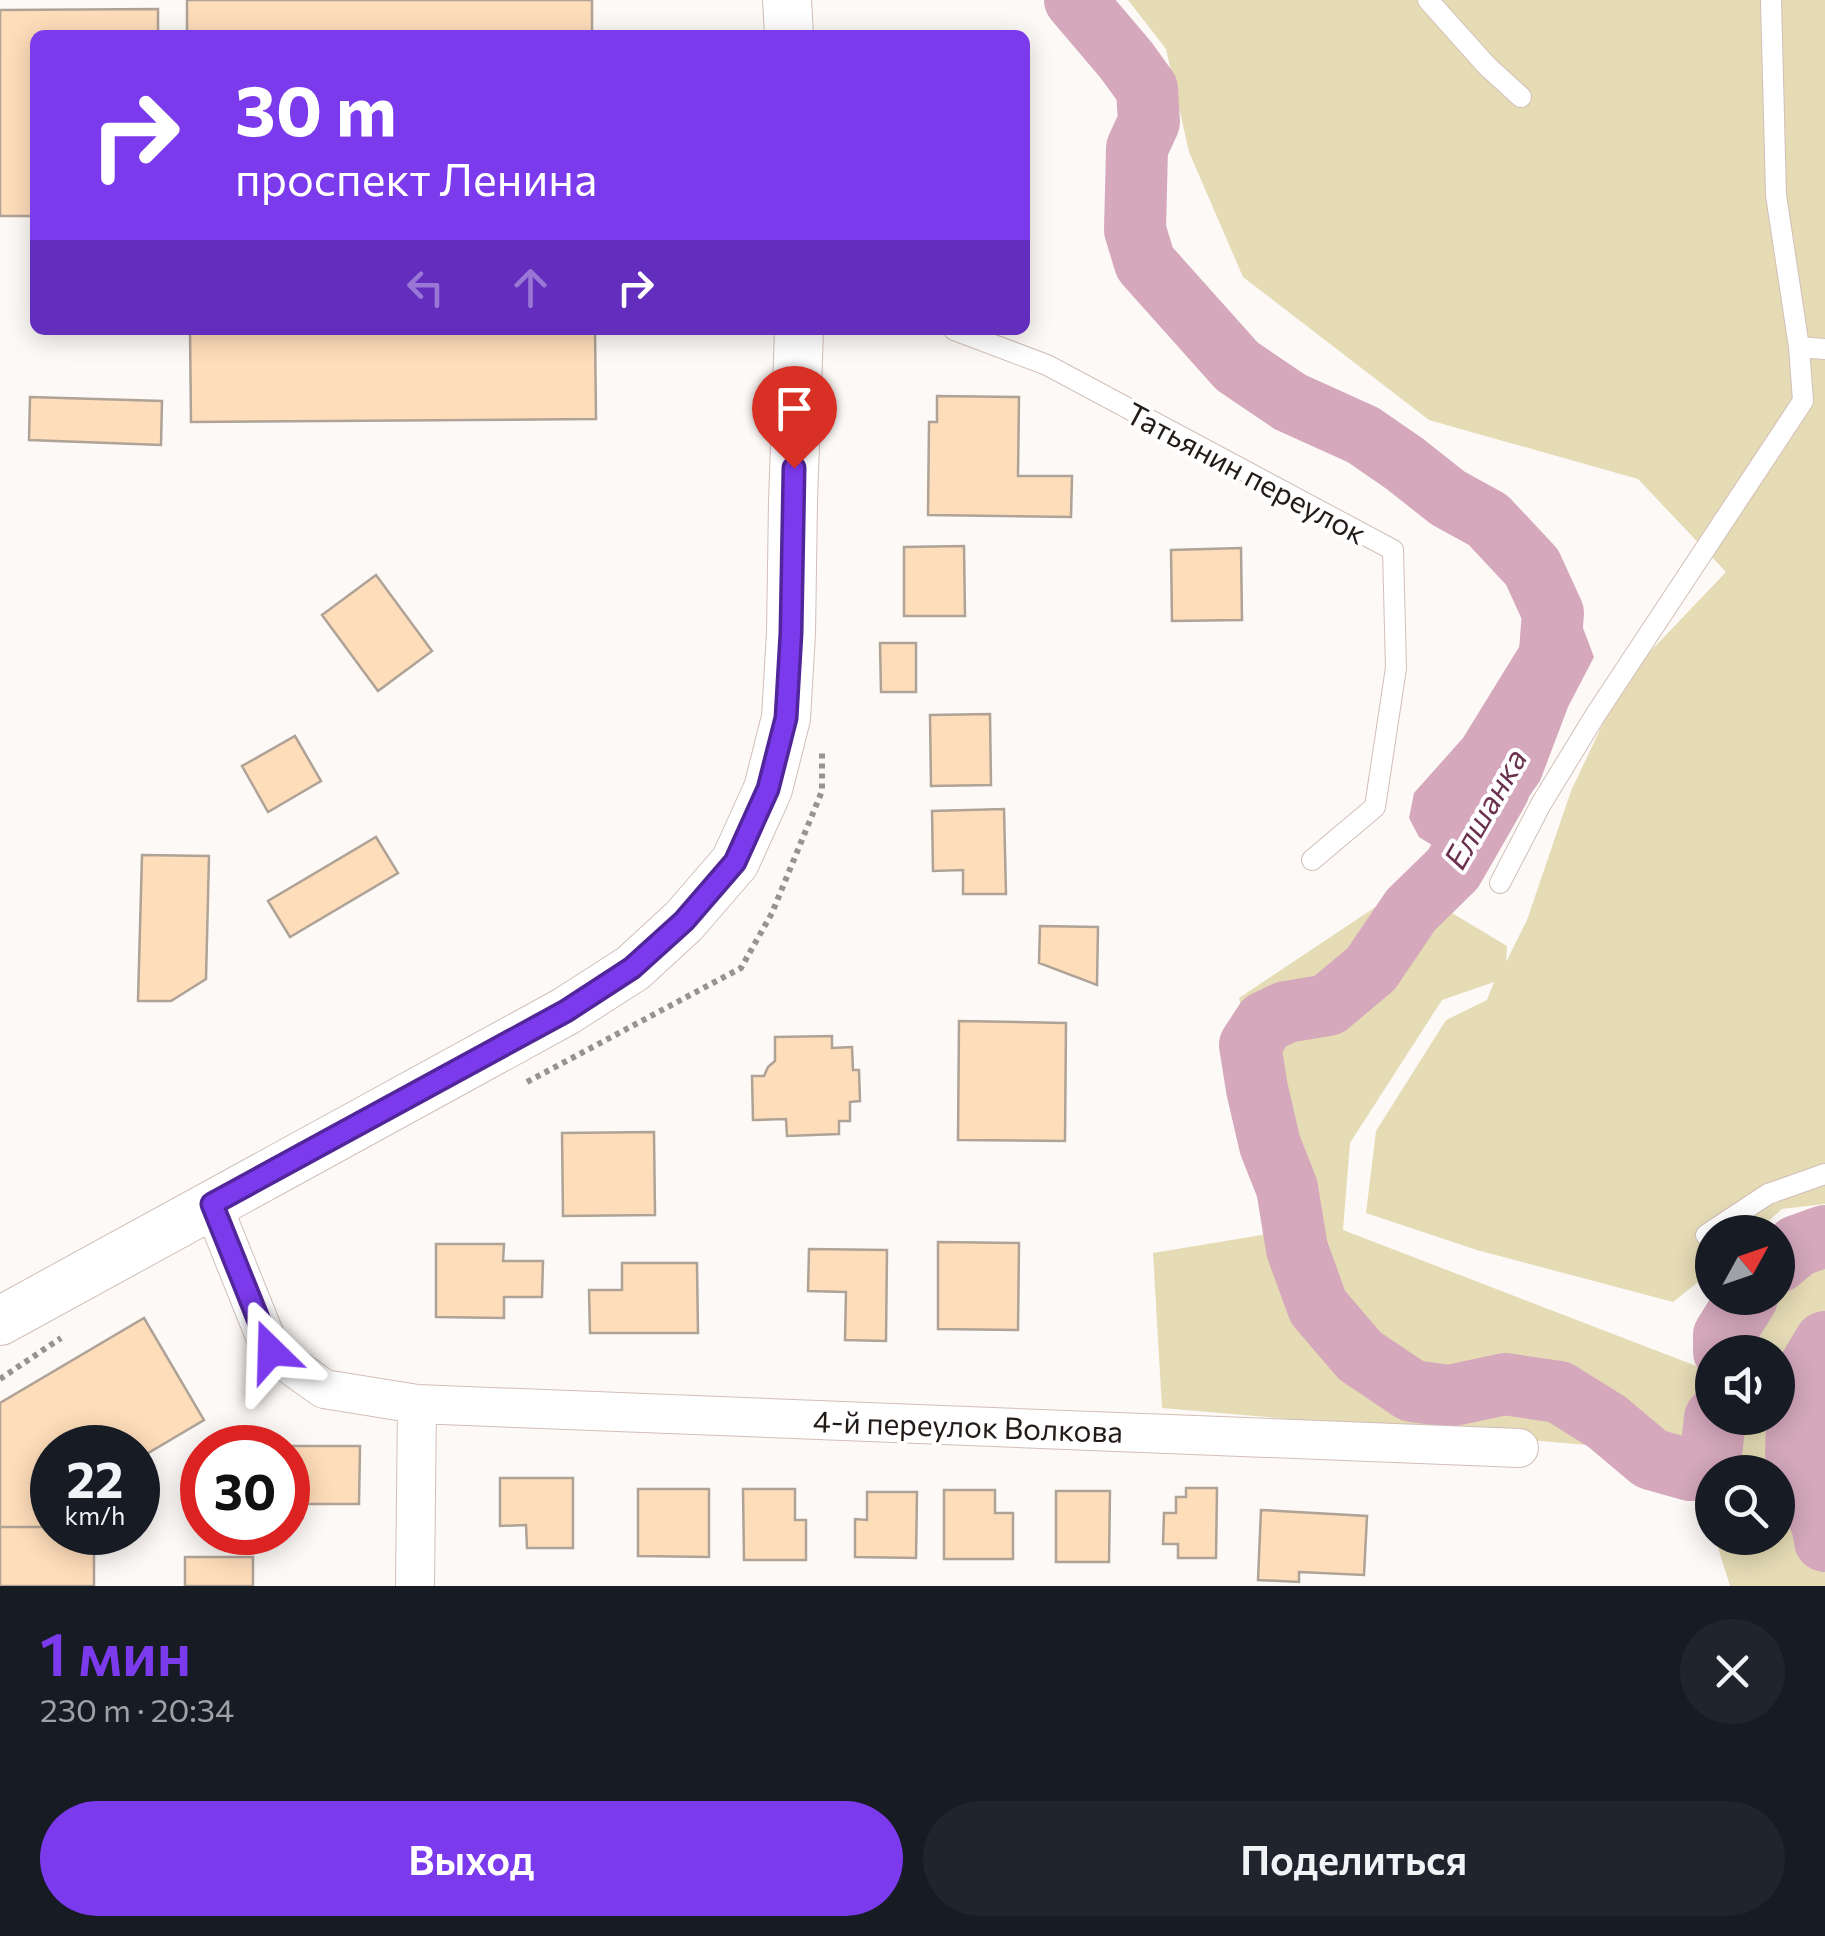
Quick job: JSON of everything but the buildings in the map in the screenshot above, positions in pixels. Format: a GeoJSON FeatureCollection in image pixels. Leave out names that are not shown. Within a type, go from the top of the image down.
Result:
{"type":"FeatureCollection","features":[{"type":"Feature","properties":{"kind":"street"},"geometry":{"type":"LineString","coordinates":[[787,0],[789,30]]}},
{"type":"Feature","properties":{"kind":"street"},"geometry":{"type":"LineString","coordinates":[[0,1321],[566,1011],[632,968],[684,921],[735,862],[768,789],[786,718],[800,335]]}},
{"type":"Feature","properties":{"kind":"street","name":"4-й переулок Волкова"},"geometry":{"type":"LineString","coordinates":[[212,1204],[271,1351],[324,1389],[417,1404],[1519,1448]]}},
{"type":"Feature","properties":{"kind":"street"},"geometry":{"type":"LineString","coordinates":[[415,1586],[417,1404]]}},
{"type":"Feature","properties":{"kind":"lane"},"geometry":{"type":"LineString","coordinates":[[1428,0],[1487,66],[1521,97]]}},
{"type":"Feature","properties":{"kind":"lane"},"geometry":{"type":"LineString","coordinates":[[1500,883],[1541,804],[1596,714],[1803,400],[1776,195],[1770,0]]}},
{"type":"Feature","properties":{"kind":"lane","name":"Татьянин переулок"},"geometry":{"type":"LineString","coordinates":[[967,335],[1047,365],[1393,550],[1396,668],[1375,807],[1312,860]]}},
{"type":"Feature","properties":{"kind":"lane"},"geometry":{"type":"LineString","coordinates":[[1799,347],[1825,350]]}},
{"type":"Feature","properties":{"kind":"lane"},"geometry":{"type":"LineString","coordinates":[[1735,1215],[1768,1194],[1825,1174]]}},
{"type":"Feature","properties":{"kind":"path"},"geometry":{"type":"LineString","coordinates":[[522,1085],[741,968],[772,913],[822,792],[822,734]]}},
{"type":"Feature","properties":{"kind":"path"},"geometry":{"type":"LineString","coordinates":[[0,1379],[64,1336]]}},
{"type":"Feature","properties":{"kind":"shaded area"},"geometry":{"type":"Polygon","coordinates":[[[1128,0],[1825,0],[1825,1204],[1782,1209],[1775,1215],[1695,1215],[1695,1285],[1673,1302],[1477,1250],[1366,1213],[1376,1131],[1446,1020],[1487,1000],[1494,982],[1442,1000],[1350,1143],[1343,1230],[1695,1365],[1695,1435],[1795,1435],[1795,1335],[1718,1335],[1731,1315],[1795,1315],[1795,1239],[1825,1231],[1825,1586],[1730,1586],[1720,1555],[1795,1555],[1795,1455],[1695,1455],[1695,1498],[1621,1448],[1162,1408],[1153,1253],[1286,1231],[1239,998],[1407,886],[1507,946],[1506,962],[1527,920],[1571,791],[1624,679],[1726,572],[1638,479],[1429,420],[1243,277],[1189,152],[1166,49],[1128,0]]]}},
{"type":"Feature","properties":{"kind":"water"},"geometry":{"type":"Polygon","coordinates":[[[1540,583],[1569,591],[1594,657],[1568,707],[1540,781],[1513,819],[1499,850],[1479,874],[1419,837],[1409,818],[1414,793],[1463,738],[1527,634],[1530,607],[1540,583]]]}},
{"type":"Feature","properties":{"kind":"waterway","name":"Елшанка"},"geometry":{"type":"LineString","coordinates":[[1075,0],[1147,89],[1149,122],[1137,148],[1135,230],[1145,263],[1237,366],[1290,402],[1363,435],[1448,498],[1488,520],[1532,567],[1553,613],[1549,664]]}},
{"type":"Feature","properties":{"kind":"waterway","name":"Елшанка"},"geometry":{"type":"LineString","coordinates":[[1499,789],[1453,869],[1411,910],[1371,969],[1328,1005],[1286,1012],[1265,1022],[1250,1045],[1270,1145],[1287,1188],[1297,1249],[1318,1307],[1360,1356],[1412,1391],[1449,1396],[1505,1384],[1559,1392],[1607,1422],[1651,1459],[1690,1470],[1711,1455],[1713,1435]]}},
{"type":"Feature","properties":{"kind":"waterway","name":"Елшанка"},"geometry":{"type":"LineString","coordinates":[[1795,1248],[1825,1236]]}},
{"type":"Feature","properties":{"kind":"waterway","name":"Елшанка"},"geometry":{"type":"LineString","coordinates":[[1724,1335],[1736,1315]]}},
{"type":"Feature","properties":{"kind":"waterway","name":"Елшанка"},"geometry":{"type":"LineString","coordinates":[[1825,1342],[1798,1387],[1796,1454],[1825,1541]]}},
{"type":"Feature","properties":{"kind":"route"},"geometry":{"type":"LineString","coordinates":[[271,1351],[212,1204],[566,1011],[632,968],[684,921],[735,862],[768,789],[786,718],[794,468]]}}]}
